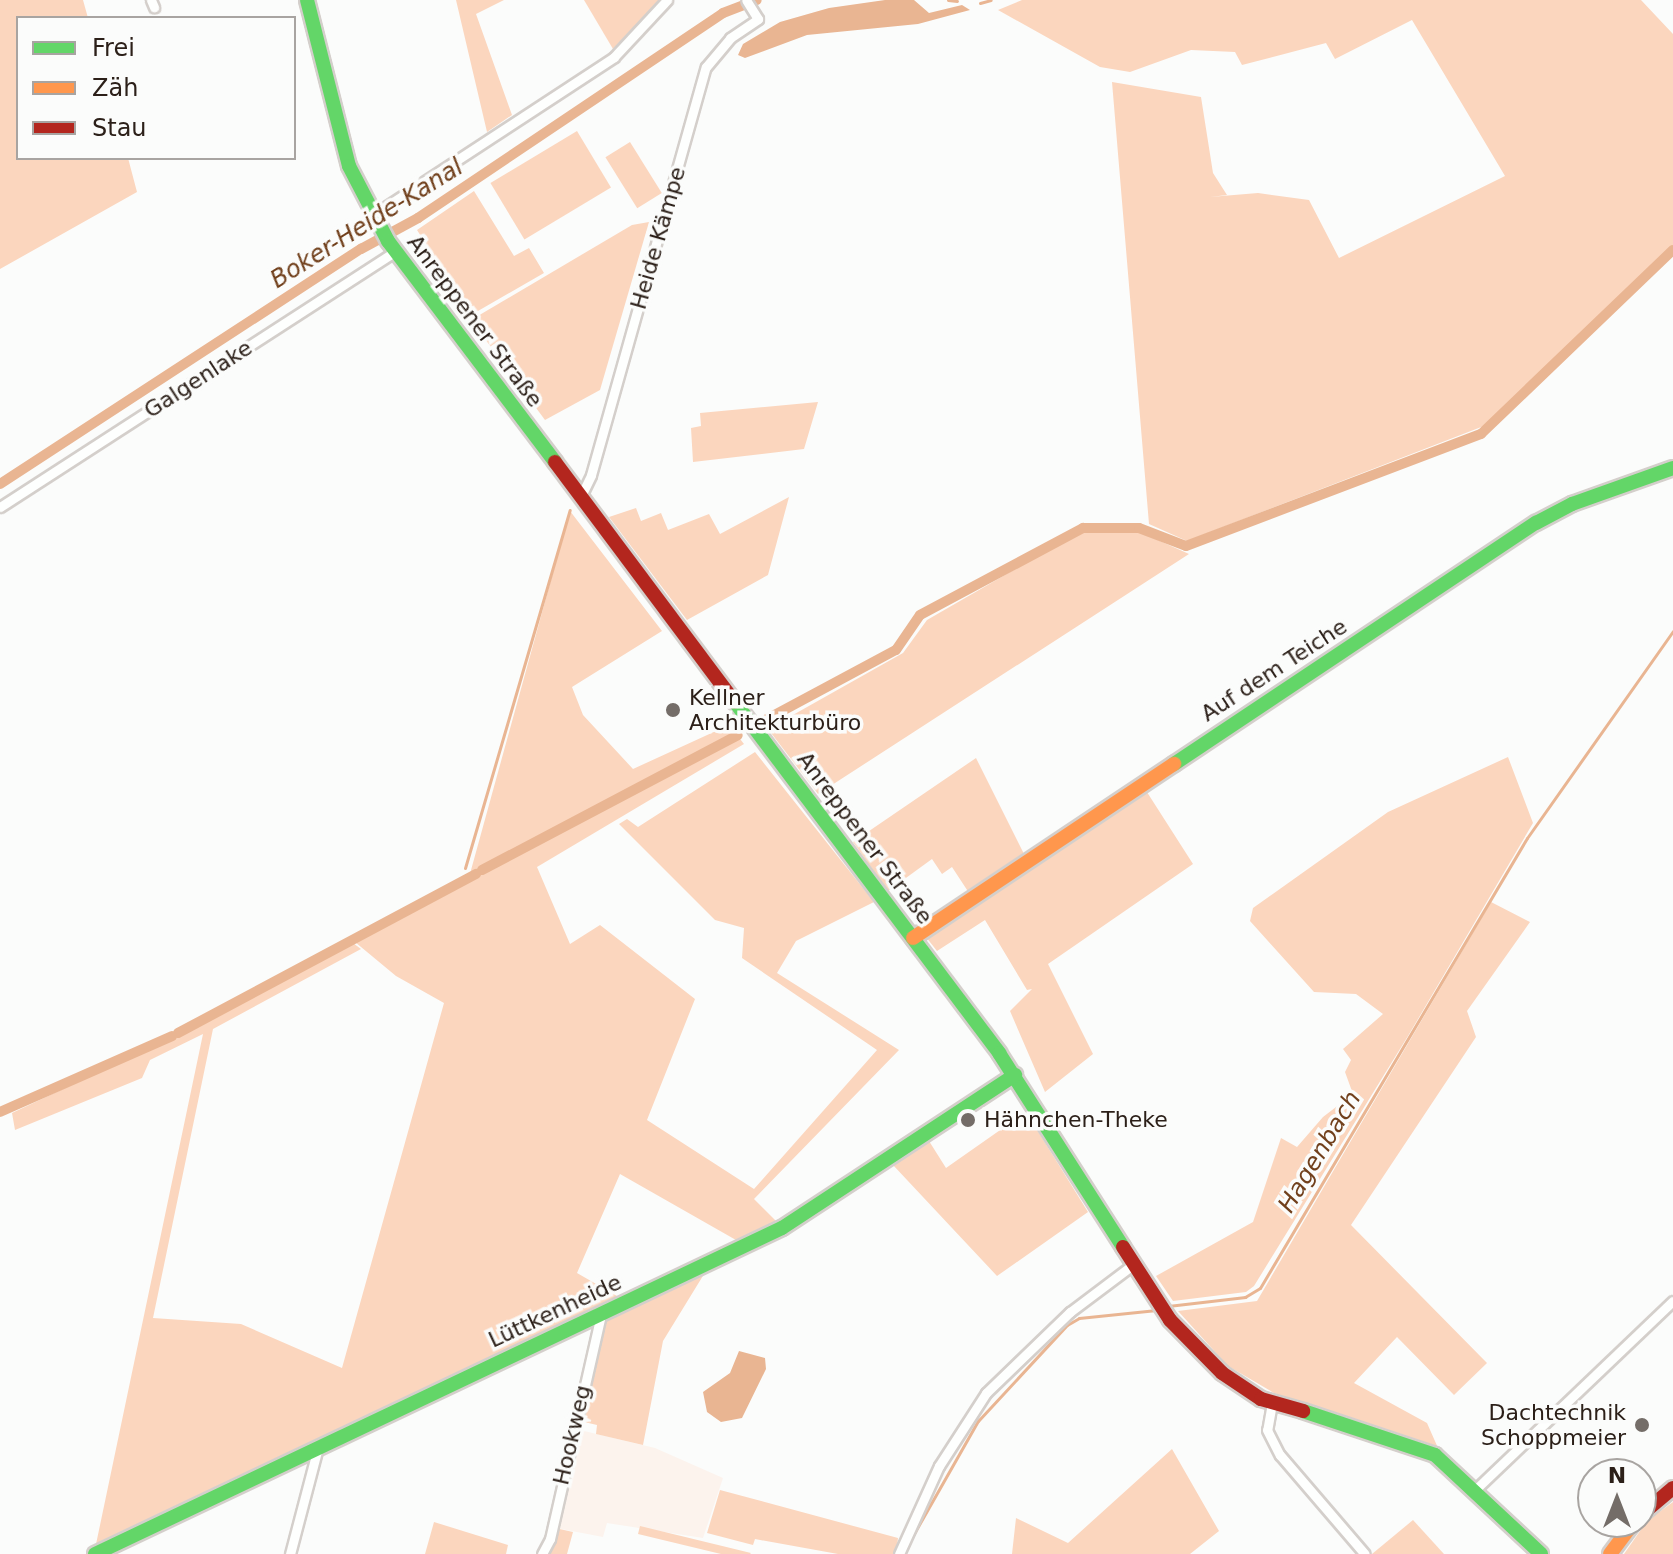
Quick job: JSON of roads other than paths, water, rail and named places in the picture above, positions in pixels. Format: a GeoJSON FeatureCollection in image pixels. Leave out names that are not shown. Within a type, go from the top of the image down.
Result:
{"type":"FeatureCollection","features":[{"type":"Feature","properties":{"kind":"street","name":"Anreppener Straße"},"geometry":{"type":"LineString","coordinates":[[307,0],[341,140],[373,215],[388,240],[1015,1075],[1170,1320],[1222,1373],[1272,1403],[1405,1441],[1449,1465],[1541,1554]]}},
{"type":"Feature","properties":{"kind":"street"},"geometry":{"type":"LineString","coordinates":[[373,215],[614,57],[667,0]]}},
{"type":"Feature","properties":{"kind":"street","name":"Heide Kämpe"},"geometry":{"type":"LineString","coordinates":[[580,498],[591,475],[706,67],[730,38],[758,19],[746,0]]}},
{"type":"Feature","properties":{"kind":"street","name":"Galgenlake"},"geometry":{"type":"LineString","coordinates":[[0,507],[388,240]]}},
{"type":"Feature","properties":{"kind":"street","name":"Auf dem Teiche"},"geometry":{"type":"LineString","coordinates":[[913,938],[1536,523],[1572,504],[1673,468]]}},
{"type":"Feature","properties":{"kind":"street","name":"Lüttkenheide"},"geometry":{"type":"LineString","coordinates":[[95,1554],[824,1205],[1015,1075]]}},
{"type":"Feature","properties":{"kind":"street"},"geometry":{"type":"LineString","coordinates":[[899,1554],[939,1466],[986,1393],[1070,1312],[1134,1264]]}},
{"type":"Feature","properties":{"kind":"street"},"geometry":{"type":"LineString","coordinates":[[1476,1489],[1673,1301]]}},
{"type":"Feature","properties":{"kind":"street","name":"Hookweg"},"geometry":{"type":"LineString","coordinates":[[542,1554],[550,1539],[565,1455],[601,1314]]}},
{"type":"Feature","properties":{"kind":"street"},"geometry":{"type":"LineString","coordinates":[[1272,1403],[1267,1430],[1280,1455],[1365,1554]]}},
{"type":"Feature","properties":{"kind":"street"},"geometry":{"type":"LineString","coordinates":[[290,1554],[318,1447]]}},
{"type":"Feature","properties":{"kind":"street"},"geometry":{"type":"LineString","coordinates":[[1657,1502],[1673,1488]]}},
{"type":"Feature","properties":{"kind":"waterway","name":"Boker-Heide-Kanal"},"geometry":{"type":"LineString","coordinates":[[0,484],[361,249],[418,218],[723,13],[757,0]]}},
{"type":"Feature","properties":{"kind":"waterway"},"geometry":{"type":"LineString","coordinates":[[948,0],[957,1]]}},
{"type":"Feature","properties":{"kind":"waterway"},"geometry":{"type":"LineString","coordinates":[[980,3],[991,0]]}},
{"type":"Feature","properties":{"kind":"waterway"},"geometry":{"type":"LineString","coordinates":[[754,726],[896,650],[920,615],[1083,528],[1139,528],[1186,546],[1481,434],[1673,250]]}},
{"type":"Feature","properties":{"kind":"waterway"},"geometry":{"type":"LineString","coordinates":[[465,868],[570,510]]}},
{"type":"Feature","properties":{"kind":"waterway","name":"Hagenbach"},"geometry":{"type":"LineString","coordinates":[[1168,1306],[1245,1297],[1260,1288],[1527,838],[1673,631]]}},
{"type":"Feature","properties":{"kind":"waterway"},"geometry":{"type":"LineString","coordinates":[[482,870],[738,735]]}},
{"type":"Feature","properties":{"kind":"waterway"},"geometry":{"type":"LineString","coordinates":[[178,1033],[476,874]]}},
{"type":"Feature","properties":{"kind":"waterway"},"geometry":{"type":"LineString","coordinates":[[0,1112],[172,1036]]}},
{"type":"Feature","properties":{"kind":"waterway","name":"Hagenbach"},"geometry":{"type":"LineString","coordinates":[[908,1544],[978,1421],[1067,1325],[1079,1318],[1157,1310]]}},
{"type":"Feature","properties":{"kind":"place","name":"Kellner Architekturbüro"},"geometry":{"type":"Point","coordinates":[673,710]}},
{"type":"Feature","properties":{"kind":"place","name":"Hähnchen-Theke"},"geometry":{"type":"Point","coordinates":[968,1120]}},
{"type":"Feature","properties":{"kind":"place","name":"Dachtechnik Schoppmeier"},"geometry":{"type":"Point","coordinates":[1642,1425]}}]}
